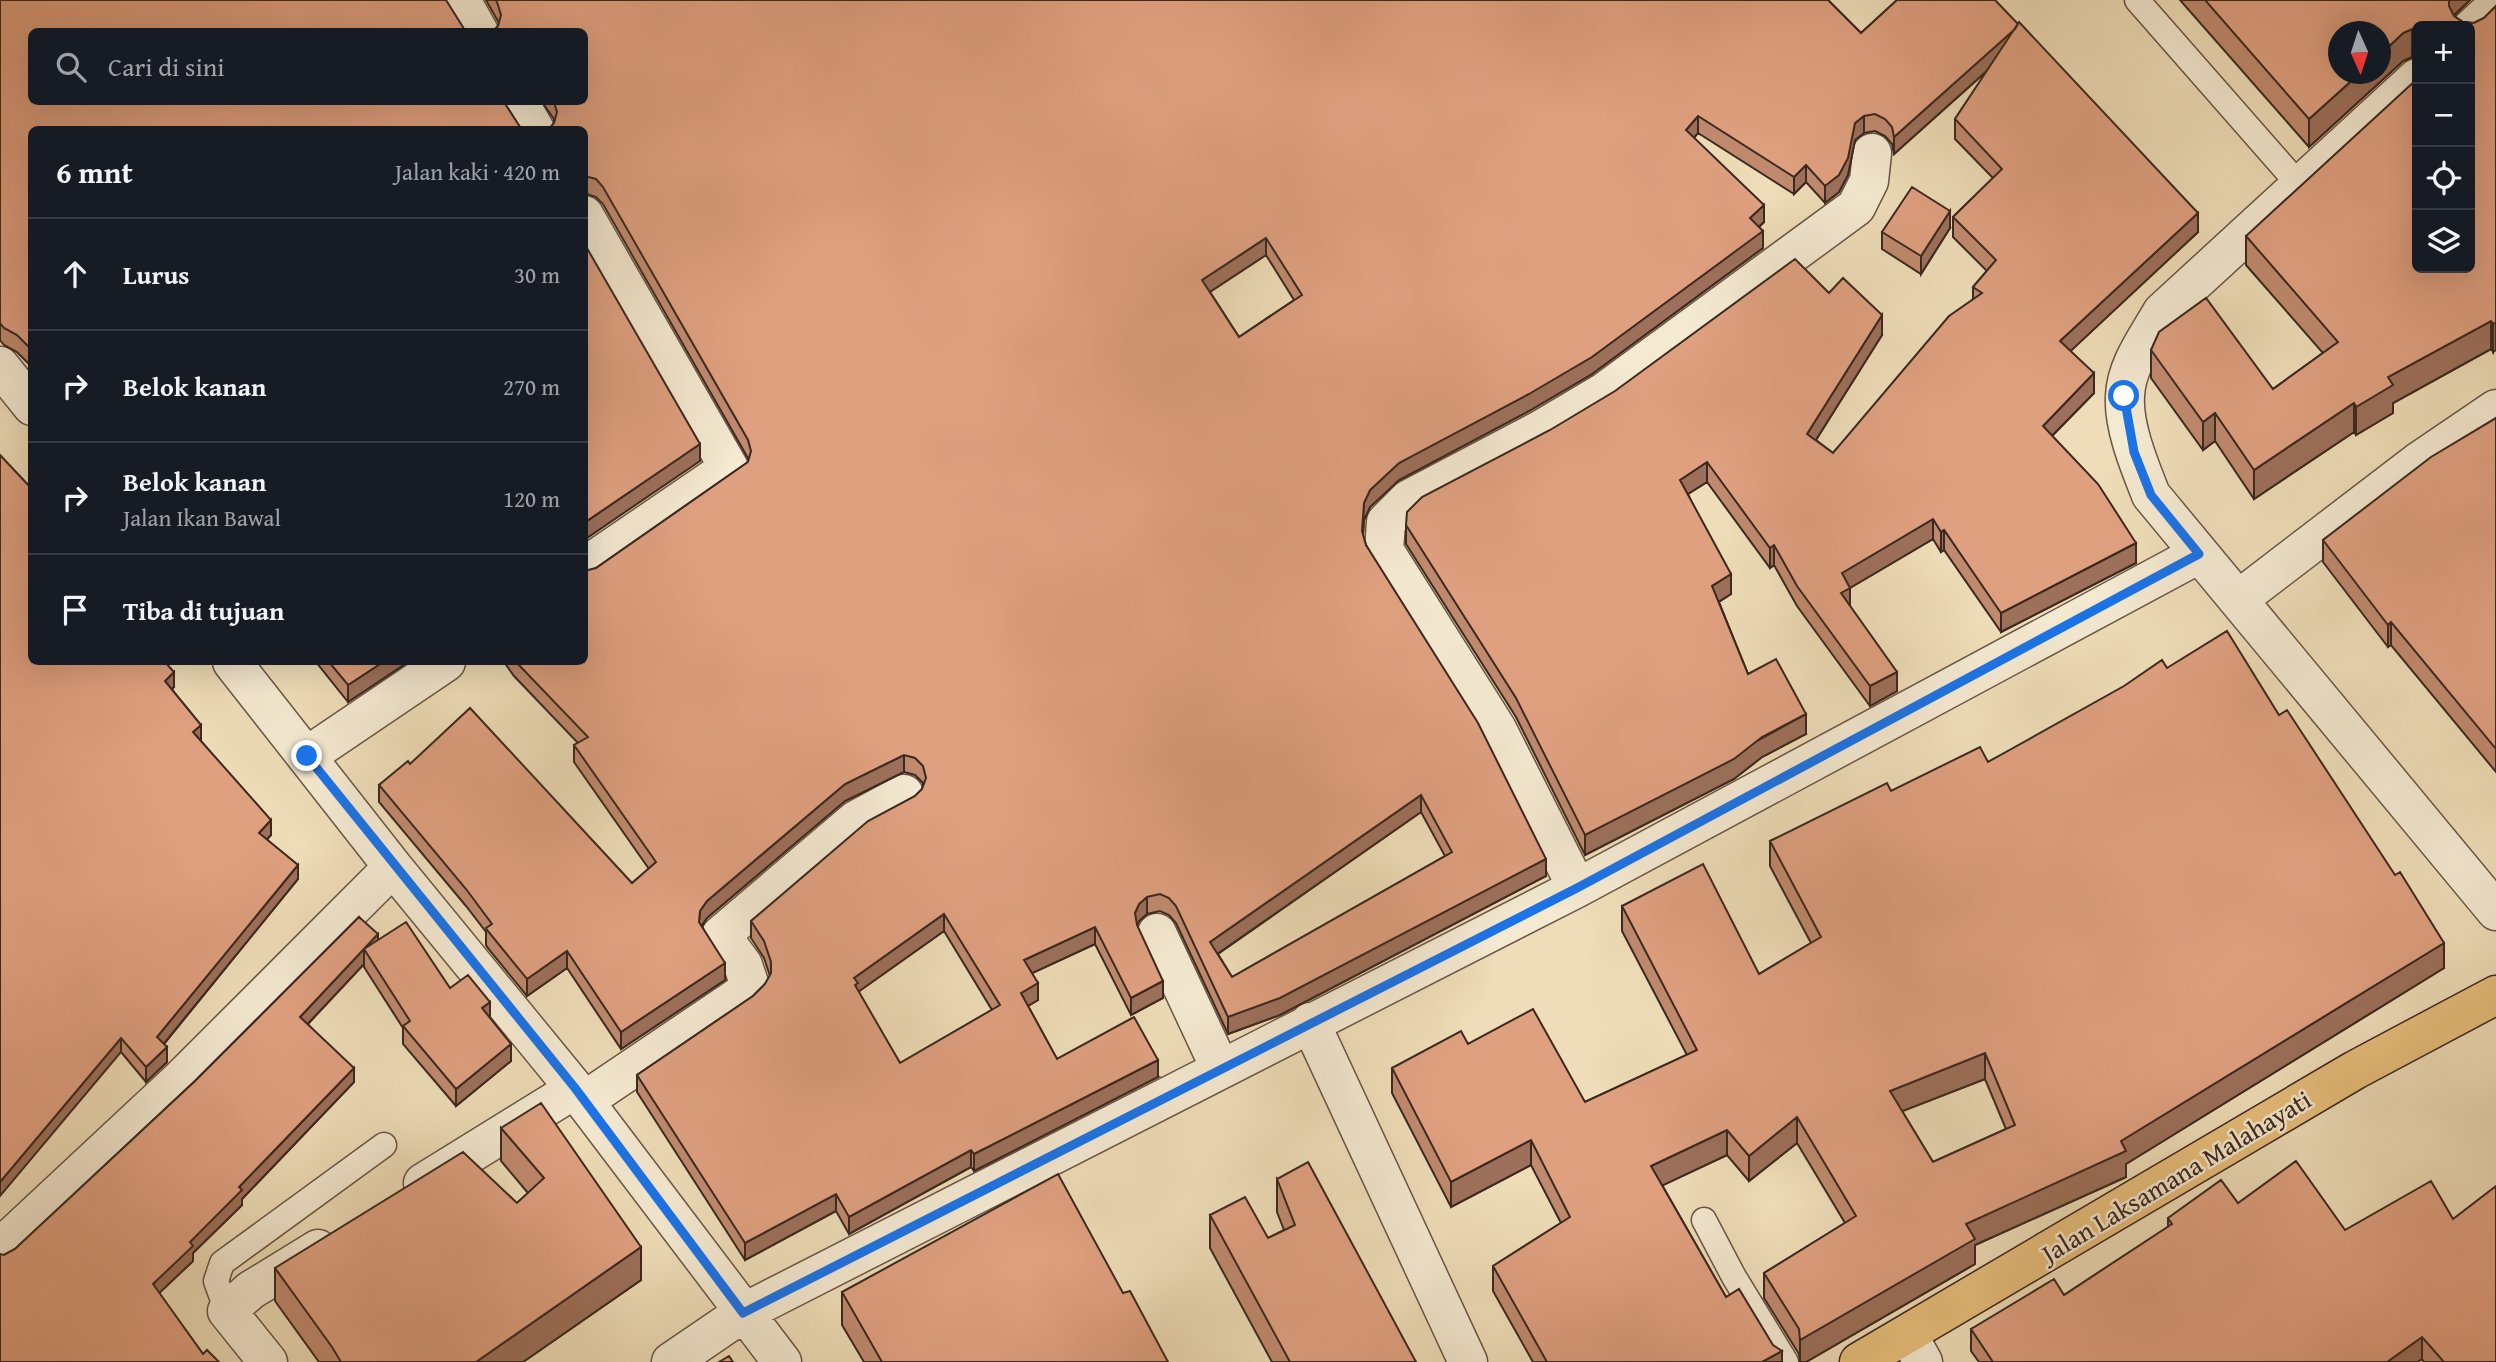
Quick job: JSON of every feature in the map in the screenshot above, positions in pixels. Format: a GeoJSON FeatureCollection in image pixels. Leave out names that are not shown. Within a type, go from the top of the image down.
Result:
{"type":"FeatureCollection","features":[{"type":"Feature","properties":{"kind":"highway","name":"Jalan Laksamana Malahayati"},"geometry":{"type":"LineString","coordinates":[[1859,1362],[1915,1348],[2356,1070],[2496,995]]}},
{"type":"Feature","properties":{"kind":"street"},"geometry":{"type":"LineString","coordinates":[[461,0],[477,28]]}},
{"type":"Feature","properties":{"kind":"street"},"geometry":{"type":"LineString","coordinates":[[2475,25],[2496,6]]}},
{"type":"Feature","properties":{"kind":"street"},"geometry":{"type":"LineString","coordinates":[[2412,83],[2162,312],[2134,360],[2124,396],[2134,452],[2151,495],[2496,911]]}},
{"type":"Feature","properties":{"kind":"street"},"geometry":{"type":"LineString","coordinates":[[521,105],[533,126]]}},
{"type":"Feature","properties":{"kind":"street"},"geometry":{"type":"LineString","coordinates":[[1577,888],[1497,729],[1384,550],[1386,522],[1409,499],[1540,430],[1604,392],[1856,207],[1869,181],[1872,153]]}},
{"type":"Feature","properties":{"kind":"street"},"geometry":{"type":"LineString","coordinates":[[588,222],[729,468],[588,564]]}},
{"type":"Feature","properties":{"kind":"street"},"geometry":{"type":"LineString","coordinates":[[0,366],[28,401]]}},
{"type":"Feature","properties":{"kind":"street"},"geometry":{"type":"LineString","coordinates":[[2239,599],[2418,462],[2496,409]]}},
{"type":"Feature","properties":{"kind":"street"},"geometry":{"type":"LineString","coordinates":[[671,1362],[743,1313],[1577,888],[2199,554]]}},
{"type":"Feature","properties":{"kind":"street"},"geometry":{"type":"LineString","coordinates":[[234,665],[393,867],[580,1095],[782,1362]]}},
{"type":"Feature","properties":{"kind":"street"},"geometry":{"type":"LineString","coordinates":[[307,756],[442,665]]}},
{"type":"Feature","properties":{"kind":"street"},"geometry":{"type":"LineString","coordinates":[[390,1204],[580,1095],[741,995],[750,986],[743,965],[721,935],[856,820],[904,794]]}},
{"type":"Feature","properties":{"kind":"street"},"geometry":{"type":"LineString","coordinates":[[0,1248],[180,1080],[393,867]]}},
{"type":"Feature","properties":{"kind":"street"},"geometry":{"type":"LineString","coordinates":[[1157,933],[1220,1068]]}},
{"type":"Feature","properties":{"kind":"street"},"geometry":{"type":"LineString","coordinates":[[1310,1022],[1468,1362]]}},
{"type":"Feature","properties":{"kind":"street"},"geometry":{"type":"LineString","coordinates":[[268,1362],[227,1311],[251,1290],[343,1233]]}},
{"type":"Feature","properties":{"kind":"lane"},"geometry":{"type":"LineString","coordinates":[[2137,0],[2300,186]]}},
{"type":"Feature","properties":{"kind":"lane"},"geometry":{"type":"LineString","coordinates":[[227,1311],[216,1281],[222,1263],[384,1146]]}},
{"type":"Feature","properties":{"kind":"lane"},"geometry":{"type":"LineString","coordinates":[[1704,1220],[1734,1277],[1786,1362]]}},
{"type":"Feature","properties":{"kind":"building"},"geometry":{"type":"Polygon","coordinates":[[[0,0],[446,0],[464,28],[28,28],[28,105],[506,105],[519,126],[28,126],[28,346],[0,323],[0,0]]]}},
{"type":"Feature","properties":{"kind":"building"},"geometry":{"type":"Polygon","coordinates":[[[496,0],[1828,0],[1861,33],[1897,0],[1995,0],[2018,24],[1894,137],[1892,127],[1885,119],[1875,114],[1864,116],[1855,123],[1848,158],[1839,175],[1825,186],[1806,165],[1794,177],[1698,116],[1686,130],[1764,205],[1750,218],[1763,231],[1592,357],[1529,394],[1399,463],[1370,490],[1364,503],[1362,531],[1366,545],[1478,723],[1546,859],[1280,998],[1228,1017],[1176,906],[1169,898],[1160,894],[1147,897],[1139,904],[1135,913],[1137,925],[1163,981],[1131,998],[1095,927],[1024,960],[1038,983],[1021,993],[1057,1059],[1134,1017],[1158,1060],[974,1154],[971,1150],[849,1217],[836,1194],[745,1243],[637,1075],[753,996],[765,984],[771,973],[771,962],[764,941],[751,921],[868,821],[915,796],[922,789],[926,778],[923,766],[915,758],[904,755],[845,784],[707,901],[700,911],[699,922],[725,963],[621,1032],[567,951],[527,979],[487,930],[492,924],[466,889],[379,785],[408,761],[410,764],[470,708],[632,883],[656,862],[574,745],[588,737],[519,665],[588,665],[588,570],[596,568],[748,462],[751,451],[748,440],[603,187],[596,179],[588,177],[588,126],[551,126],[557,112],[555,105],[588,105],[588,28],[496,28],[501,15],[496,0]],[[1266,238],[1202,280],[1239,337],[1302,295],[1266,238]],[[1421,795],[1210,942],[1232,977],[1452,852],[1421,795]],[[944,914],[854,978],[858,983],[855,985],[900,1063],[1000,1005],[944,914]]]}},
{"type":"Feature","properties":{"kind":"building"},"geometry":{"type":"Polygon","coordinates":[[[2205,0],[2449,0],[2454,16],[2462,21],[2412,21],[2412,29],[2403,33],[2391,44],[2391,21],[2328,21],[2328,84],[2348,84],[2309,119],[2205,0]]]}},
{"type":"Feature","properties":{"kind":"building"},"geometry":{"type":"Polygon","coordinates":[[[2496,6],[2496,322],[2493,324],[2491,321],[2388,377],[2393,385],[2356,407],[2354,403],[2254,470],[2215,413],[2203,422],[2151,350],[2159,332],[2206,298],[2273,389],[2338,342],[2246,236],[2412,84],[2412,273],[2475,273],[2475,22],[2496,6]]]}},
{"type":"Feature","properties":{"kind":"building"},"geometry":{"type":"Polygon","coordinates":[[[2019,22],[2198,213],[2060,341],[2094,373],[2043,426],[2098,484],[2136,543],[2001,613],[1944,530],[1941,532],[1933,519],[1842,573],[1850,588],[1841,593],[1897,672],[1870,686],[1797,586],[1774,545],[1770,548],[1707,462],[1680,480],[1731,574],[1712,586],[1748,674],[1776,659],[1806,714],[1762,737],[1734,759],[1585,835],[1516,698],[1406,525],[1407,512],[1422,497],[1550,430],[1615,391],[1795,259],[1829,293],[1843,278],[1882,315],[1807,434],[1833,453],[1949,316],[1982,293],[1973,287],[1996,260],[1953,217],[2002,169],[1955,119],[2019,22]]]}},
{"type":"Feature","properties":{"kind":"building"},"geometry":{"type":"Polygon","coordinates":[[[1912,187],[1950,211],[1921,256],[1882,232],[1912,187]]]}},
{"type":"Feature","properties":{"kind":"building"},"geometry":{"type":"Polygon","coordinates":[[[588,250],[700,444],[588,520],[588,250]]]}},
{"type":"Feature","properties":{"kind":"building"},"geometry":{"type":"Polygon","coordinates":[[[2496,418],[2496,749],[2391,622],[2388,625],[2323,540],[2431,457],[2496,418]]]}},
{"type":"Feature","properties":{"kind":"building"},"geometry":{"type":"Polygon","coordinates":[[[0,455],[28,485],[28,665],[168,665],[174,672],[165,681],[201,725],[193,732],[271,820],[259,833],[298,865],[157,1037],[167,1047],[146,1067],[121,1038],[0,1182],[0,455]]]}},
{"type":"Feature","properties":{"kind":"building"},"geometry":{"type":"Polygon","coordinates":[[[2227,631],[2279,715],[2287,710],[2395,875],[2400,872],[2444,943],[2121,1141],[2126,1151],[1966,1224],[1975,1239],[1800,1340],[1799,1329],[1764,1273],[1856,1216],[1797,1117],[1749,1156],[1727,1130],[1651,1166],[1726,1297],[1739,1289],[1773,1345],[1782,1351],[1762,1362],[1547,1362],[1493,1266],[1570,1217],[1531,1140],[1451,1182],[1392,1068],[1461,1031],[1468,1044],[1533,1009],[1585,1102],[1697,1050],[1622,906],[1703,864],[1759,974],[1821,937],[1770,841],[1887,783],[1891,791],[1980,747],[1988,762],[2124,686],[2162,660],[2167,668],[2227,631]],[[1985,1053],[1890,1091],[1933,1162],[2015,1125],[1985,1053]]]}},
{"type":"Feature","properties":{"kind":"building"},"geometry":{"type":"Polygon","coordinates":[[[331,665],[378,665],[348,685],[331,665]]]}},
{"type":"Feature","properties":{"kind":"building"},"geometry":{"type":"Polygon","coordinates":[[[359,917],[378,934],[300,1017],[354,1068],[239,1187],[242,1190],[190,1242],[193,1246],[153,1284],[203,1354],[207,1350],[219,1362],[0,1362],[0,1254],[4,1255],[15,1249],[195,1081],[359,917]]]}},
{"type":"Feature","properties":{"kind":"building"},"geometry":{"type":"Polygon","coordinates":[[[406,922],[450,988],[468,975],[490,1002],[482,1008],[511,1044],[456,1089],[403,1026],[410,1021],[364,949],[406,922]]]}},
{"type":"Feature","properties":{"kind":"building"},"geometry":{"type":"Polygon","coordinates":[[[541,1103],[641,1247],[476,1362],[341,1362],[275,1268],[463,1152],[517,1203],[544,1178],[501,1128],[541,1103]]]}},
{"type":"Feature","properties":{"kind":"building"},"geometry":{"type":"Polygon","coordinates":[[[2296,1161],[2345,1230],[2431,1181],[2453,1219],[2496,1186],[2496,1362],[2444,1362],[2422,1337],[2387,1362],[1993,1362],[1971,1329],[2054,1279],[2064,1295],[2172,1224],[2168,1218],[2221,1180],[2238,1203],[2296,1161]]]}},
{"type":"Feature","properties":{"kind":"building"},"geometry":{"type":"Polygon","coordinates":[[[1308,1162],[1416,1362],[1290,1362],[1210,1215],[1245,1197],[1268,1238],[1295,1225],[1277,1179],[1308,1162]]]}},
{"type":"Feature","properties":{"kind":"building"},"geometry":{"type":"Polygon","coordinates":[[[1058,1174],[1123,1293],[1130,1291],[1168,1362],[882,1362],[842,1292],[1058,1174]]]}},
{"type":"Feature","properties":{"kind":"building"},"geometry":{"type":"Polygon","coordinates":[[[729,1356],[733,1362],[719,1362],[729,1356]]]}},
{"type":"Feature","properties":{"kind":"route"},"geometry":{"type":"LineString","coordinates":[[307,756],[393,867],[575,1088],[743,1313],[1577,888],[2199,554],[2151,495],[2134,452],[2124,396]]}}]}
